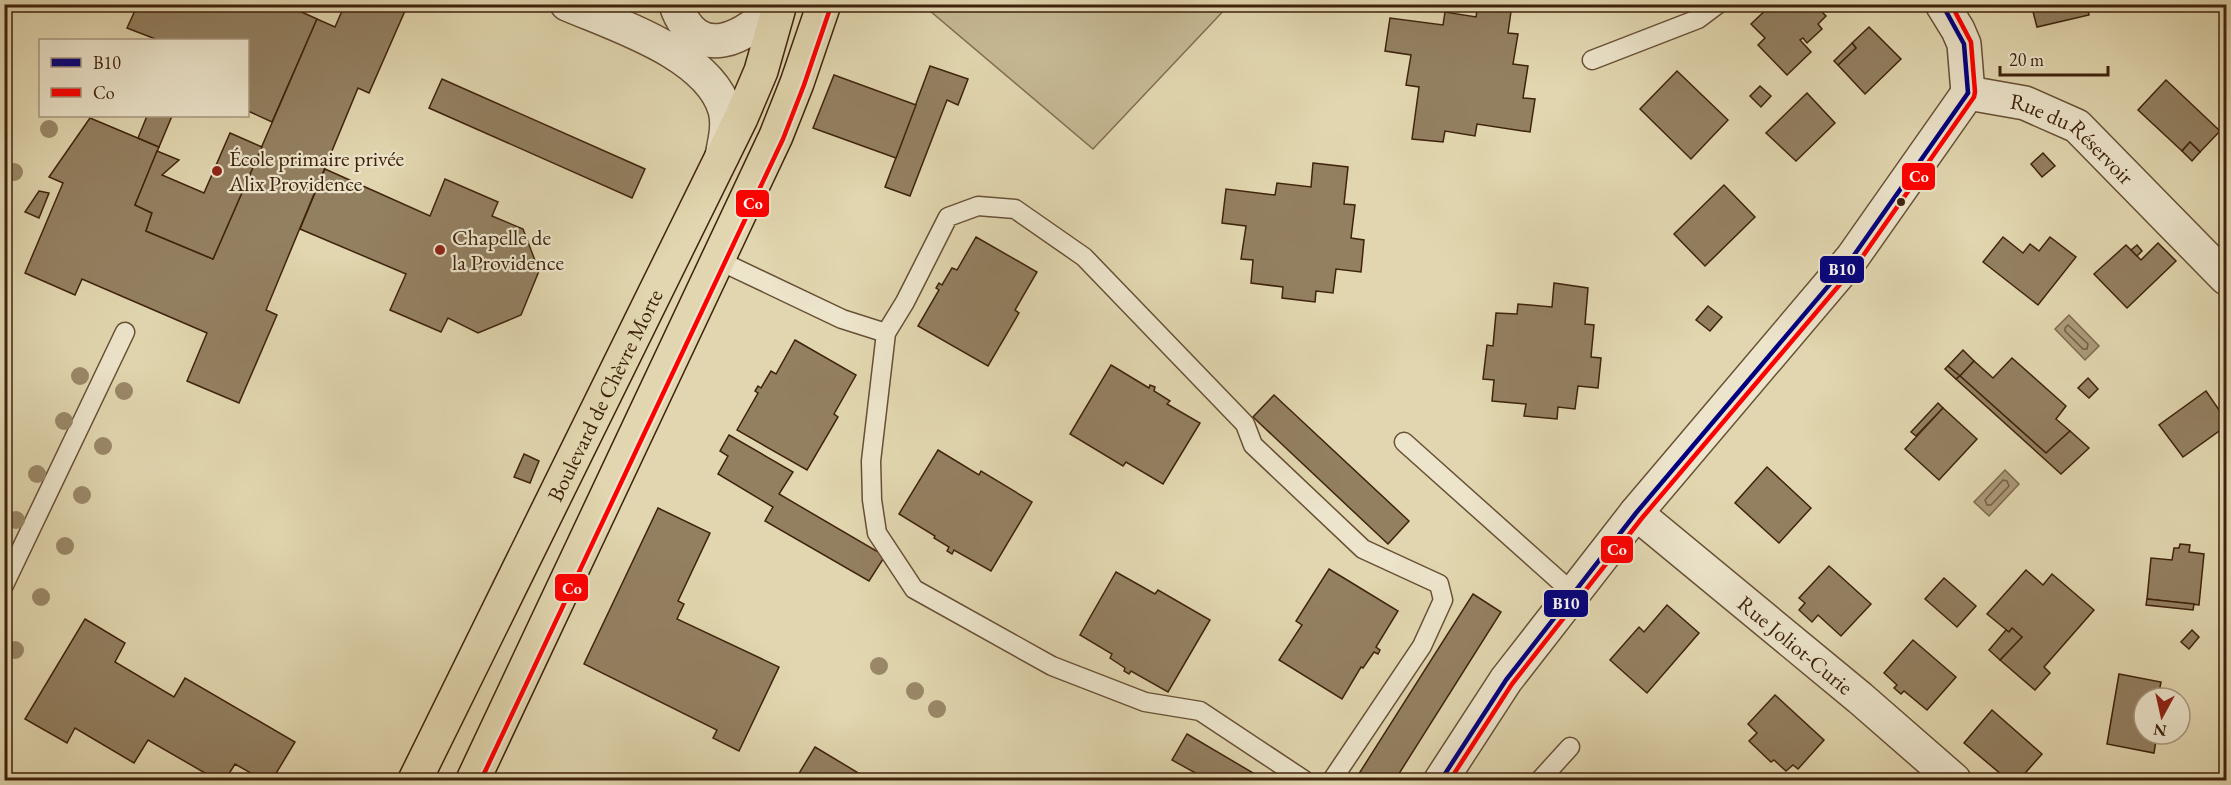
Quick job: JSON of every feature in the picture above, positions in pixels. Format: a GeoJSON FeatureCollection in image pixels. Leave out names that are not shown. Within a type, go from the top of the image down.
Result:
{"type":"FeatureCollection","features":[{"type":"Feature","properties":{"kind":"main road","name":"Boulevard de Chèvre Morte"},"geometry":{"type":"LineString","coordinates":[[415,780],[722,156],[761,71],[779,4]]}},
{"type":"Feature","properties":{"kind":"main road","name":"Boulevard de Chèvre Morte"},"geometry":{"type":"LineString","coordinates":[[473,780],[776,136],[824,4]]}},
{"type":"Feature","properties":{"kind":"street"},"geometry":{"type":"LineString","coordinates":[[567,4],[668,49],[701,73],[718,95],[725,110],[726,133],[722,156]]}},
{"type":"Feature","properties":{"kind":"street"},"geometry":{"type":"LineString","coordinates":[[606,21],[639,25],[659,19],[676,5],[682,21],[691,33],[707,40],[729,40],[751,30],[779,4]]}},
{"type":"Feature","properties":{"kind":"street"},"geometry":{"type":"LineString","coordinates":[[1441,780],[1506,680],[1636,513],[1852,258],[1968,93],[1964,44],[1942,4]]}},
{"type":"Feature","properties":{"kind":"street","name":"Rue du Réservoir"},"geometry":{"type":"LineString","coordinates":[[1968,93],[2025,103],[2077,126],[2226,278]]}},
{"type":"Feature","properties":{"kind":"street","name":"Rue Joliot-Curie"},"geometry":{"type":"LineString","coordinates":[[1636,513],[1860,698],[1953,780]]}},
{"type":"Feature","properties":{"kind":"lane"},"geometry":{"type":"LineString","coordinates":[[1592,60],[1698,19],[1718,4]]}},
{"type":"Feature","properties":{"kind":"lane"},"geometry":{"type":"LineString","coordinates":[[1304,780],[1200,711],[1144,702],[1052,666],[914,589],[877,533],[872,500],[871,461],[886,333],[948,217],[978,206],[1016,210],[1084,257],[1245,424],[1253,445],[1363,549],[1439,584],[1443,600],[1422,646],[1332,780]]}},
{"type":"Feature","properties":{"kind":"lane"},"geometry":{"type":"LineString","coordinates":[[718,260],[842,319],[886,333]]}},
{"type":"Feature","properties":{"kind":"lane"},"geometry":{"type":"LineString","coordinates":[[4,585],[125,332]]}},
{"type":"Feature","properties":{"kind":"lane"},"geometry":{"type":"LineString","coordinates":[[1404,442],[1574,593]]}},
{"type":"Feature","properties":{"kind":"lane"},"geometry":{"type":"LineString","coordinates":[[1540,780],[1570,747]]}},
{"type":"Feature","properties":{"kind":"shaded area"},"geometry":{"type":"Polygon","coordinates":[[[923,5],[1229,5],[1093,149],[923,5]]]}},
{"type":"Feature","properties":{"kind":"water"},"geometry":{"type":"Polygon","coordinates":[[[2069,315],[2099,346],[2085,360],[2055,329],[2069,315]]]}},
{"type":"Feature","properties":{"kind":"water"},"geometry":{"type":"Polygon","coordinates":[[[2005,470],[2019,484],[1989,516],[1974,502],[2005,470]]]}},
{"type":"Feature","properties":{"kind":"building"},"geometry":{"type":"Polygon","coordinates":[[[138,4],[284,4],[317,19],[272,122],[249,111],[249,39],[155,39],[127,28],[138,4]]]}},
{"type":"Feature","properties":{"kind":"building"},"geometry":{"type":"Polygon","coordinates":[[[345,4],[408,4],[369,93],[358,88],[266,310],[277,315],[239,403],[187,381],[207,333],[82,279],[75,295],[25,273],[63,183],[49,177],[90,118],[159,147],[135,205],[152,213],[146,231],[213,259],[317,19],[335,27],[345,4]]]}},
{"type":"Feature","properties":{"kind":"building"},"geometry":{"type":"Polygon","coordinates":[[[1478,4],[1512,4],[1508,33],[1518,34],[1513,64],[1528,66],[1523,98],[1535,99],[1530,132],[1477,124],[1475,136],[1445,131],[1443,142],[1412,139],[1419,87],[1406,85],[1411,55],[1385,51],[1390,18],[1443,25],[1445,12],[1476,17],[1478,4]]]}},
{"type":"Feature","properties":{"kind":"building"},"geometry":{"type":"Polygon","coordinates":[[[1772,4],[1814,4],[1826,16],[1818,24],[1822,29],[1807,43],[1803,38],[1800,40],[1811,52],[1787,75],[1758,45],[1765,38],[1751,24],[1772,4]]]}},
{"type":"Feature","properties":{"kind":"building"},"geometry":{"type":"Polygon","coordinates":[[[2031,4],[2087,4],[2089,15],[2037,27],[2031,4]]]}},
{"type":"Feature","properties":{"kind":"building"},"geometry":{"type":"Polygon","coordinates":[[[1869,27],[1901,59],[1865,94],[1838,65],[1856,48],[1852,43],[1869,27]]]}},
{"type":"Feature","properties":{"kind":"building"},"geometry":{"type":"Polygon","coordinates":[[[1852,43],[1856,48],[1838,65],[1834,61],[1852,43]]]}},
{"type":"Feature","properties":{"kind":"building"},"geometry":{"type":"Polygon","coordinates":[[[930,66],[968,79],[958,105],[947,100],[910,196],[885,187],[930,66]]]}},
{"type":"Feature","properties":{"kind":"building"},"geometry":{"type":"Polygon","coordinates":[[[1677,71],[1728,120],[1691,159],[1640,109],[1677,71]]]}},
{"type":"Feature","properties":{"kind":"building"},"geometry":{"type":"Polygon","coordinates":[[[834,75],[916,105],[896,158],[813,128],[834,75]]]}},
{"type":"Feature","properties":{"kind":"building"},"geometry":{"type":"Polygon","coordinates":[[[442,79],[645,169],[632,198],[429,108],[442,79]]]}},
{"type":"Feature","properties":{"kind":"building"},"geometry":{"type":"Polygon","coordinates":[[[2166,80],[2220,131],[2200,152],[2190,142],[2182,151],[2138,110],[2166,80]]]}},
{"type":"Feature","properties":{"kind":"building"},"geometry":{"type":"Polygon","coordinates":[[[1760,86],[1771,96],[1761,107],[1750,96],[1760,86]]]}},
{"type":"Feature","properties":{"kind":"building"},"geometry":{"type":"Polygon","coordinates":[[[1807,93],[1835,123],[1796,161],[1766,133],[1807,93]]]}},
{"type":"Feature","properties":{"kind":"building"},"geometry":{"type":"Polygon","coordinates":[[[147,117],[172,117],[159,147],[138,138],[147,117]]]}},
{"type":"Feature","properties":{"kind":"building"},"geometry":{"type":"Polygon","coordinates":[[[230,133],[262,147],[213,259],[146,231],[152,213],[135,205],[157,151],[179,160],[162,175],[204,193],[230,133]]]}},
{"type":"Feature","properties":{"kind":"building"},"geometry":{"type":"Polygon","coordinates":[[[2190,142],[2200,152],[2192,161],[2182,151],[2190,142]]]}},
{"type":"Feature","properties":{"kind":"building"},"geometry":{"type":"Polygon","coordinates":[[[2043,153],[2055,166],[2042,177],[2031,164],[2043,153]]]}},
{"type":"Feature","properties":{"kind":"building"},"geometry":{"type":"Polygon","coordinates":[[[1313,163],[1348,167],[1344,204],[1355,205],[1351,238],[1364,240],[1361,272],[1336,269],[1333,293],[1316,291],[1315,302],[1282,298],[1283,287],[1251,283],[1253,260],[1241,259],[1246,226],[1222,223],[1226,189],[1275,195],[1277,183],[1311,187],[1313,163]]]}},
{"type":"Feature","properties":{"kind":"building","name":"Chapelle de la Providence"},"geometry":{"type":"Polygon","coordinates":[[[325,169],[430,216],[445,179],[498,202],[492,216],[523,229],[539,271],[521,315],[478,333],[448,318],[441,332],[390,310],[406,274],[300,229],[325,169]]]}},
{"type":"Feature","properties":{"kind":"building"},"geometry":{"type":"Polygon","coordinates":[[[1724,185],[1755,217],[1705,266],[1674,234],[1724,185]]]}},
{"type":"Feature","properties":{"kind":"building"},"geometry":{"type":"Polygon","coordinates":[[[39,191],[49,193],[39,218],[25,212],[39,191]]]}},
{"type":"Feature","properties":{"kind":"building"},"geometry":{"type":"Polygon","coordinates":[[[976,237],[1037,272],[1015,310],[1019,313],[988,366],[918,326],[939,290],[936,288],[939,283],[942,285],[952,268],[957,270],[976,237]]]}},
{"type":"Feature","properties":{"kind":"building"},"geometry":{"type":"Polygon","coordinates":[[[2003,237],[2023,253],[2030,244],[2039,251],[2050,237],[2076,257],[2038,305],[1983,262],[2003,237]]]}},
{"type":"Feature","properties":{"kind":"building"},"geometry":{"type":"Polygon","coordinates":[[[2158,243],[2176,261],[2127,308],[2094,274],[2126,245],[2141,260],[2158,243]]]}},
{"type":"Feature","properties":{"kind":"building"},"geometry":{"type":"Polygon","coordinates":[[[2137,245],[2142,251],[2137,256],[2131,250],[2137,245]]]}},
{"type":"Feature","properties":{"kind":"building"},"geometry":{"type":"Polygon","coordinates":[[[1554,283],[1588,288],[1585,324],[1594,325],[1591,357],[1601,358],[1598,388],[1578,386],[1575,409],[1558,407],[1557,419],[1524,416],[1526,404],[1492,401],[1494,380],[1483,379],[1487,345],[1493,346],[1496,313],[1517,314],[1518,304],[1552,307],[1554,283]]]}},
{"type":"Feature","properties":{"kind":"building"},"geometry":{"type":"Polygon","coordinates":[[[1708,306],[1722,317],[1710,331],[1696,320],[1708,306]]]}},
{"type":"Feature","properties":{"kind":"building"},"geometry":{"type":"Polygon","coordinates":[[[795,340],[856,375],[834,414],[838,417],[807,470],[737,430],[758,393],[755,391],[758,386],[761,388],[771,371],[776,374],[795,340]]]}},
{"type":"Feature","properties":{"kind":"building"},"geometry":{"type":"Polygon","coordinates":[[[1963,350],[1974,361],[1960,376],[1948,366],[1963,350]]]}},
{"type":"Feature","properties":{"kind":"building"},"geometry":{"type":"Polygon","coordinates":[[[2012,358],[2066,406],[2056,419],[2070,431],[2046,453],[1960,376],[1974,361],[1993,378],[2012,358]]]}},
{"type":"Feature","properties":{"kind":"building"},"geometry":{"type":"Polygon","coordinates":[[[1111,365],[1149,388],[1150,385],[1155,387],[1154,391],[1170,401],[1167,404],[1200,423],[1163,484],[1126,462],[1123,466],[1070,434],[1111,365]]]}},
{"type":"Feature","properties":{"kind":"building"},"geometry":{"type":"Polygon","coordinates":[[[1948,366],[1960,376],[1956,379],[1945,369],[1948,366]]]}},
{"type":"Feature","properties":{"kind":"building"},"geometry":{"type":"Polygon","coordinates":[[[1960,376],[2046,453],[2070,431],[2089,448],[2061,474],[1956,379],[1960,376]]]}},
{"type":"Feature","properties":{"kind":"building"},"geometry":{"type":"Polygon","coordinates":[[[2088,378],[2098,389],[2089,398],[2078,388],[2088,378]]]}},
{"type":"Feature","properties":{"kind":"building"},"geometry":{"type":"Polygon","coordinates":[[[2206,391],[2226,420],[2226,426],[2183,457],[2159,425],[2206,391]]]}},
{"type":"Feature","properties":{"kind":"building"},"geometry":{"type":"Polygon","coordinates":[[[1274,395],[1409,521],[1388,544],[1253,417],[1274,395]]]}},
{"type":"Feature","properties":{"kind":"building"},"geometry":{"type":"Polygon","coordinates":[[[1938,403],[1943,408],[1916,436],[1911,432],[1938,403]]]}},
{"type":"Feature","properties":{"kind":"building"},"geometry":{"type":"Polygon","coordinates":[[[1943,408],[1977,439],[1939,480],[1905,449],[1943,408]]]}},
{"type":"Feature","properties":{"kind":"building"},"geometry":{"type":"Polygon","coordinates":[[[729,435],[793,472],[779,494],[885,556],[869,581],[765,521],[773,507],[718,474],[728,456],[720,451],[729,435]]]}},
{"type":"Feature","properties":{"kind":"building"},"geometry":{"type":"Polygon","coordinates":[[[938,450],[979,475],[981,471],[1032,502],[991,571],[954,550],[952,554],[947,551],[949,547],[934,538],[935,536],[899,514],[938,450]]]}},
{"type":"Feature","properties":{"kind":"building"},"geometry":{"type":"Polygon","coordinates":[[[524,454],[539,461],[530,483],[514,477],[524,454]]]}},
{"type":"Feature","properties":{"kind":"building"},"geometry":{"type":"Polygon","coordinates":[[[1767,467],[1811,508],[1779,543],[1735,503],[1767,467]]]}},
{"type":"Feature","properties":{"kind":"building"},"geometry":{"type":"Polygon","coordinates":[[[658,508],[710,533],[678,601],[684,604],[677,619],[779,667],[739,751],[713,738],[717,730],[584,664],[658,508]]]}},
{"type":"Feature","properties":{"kind":"building"},"geometry":{"type":"Polygon","coordinates":[[[2180,544],[2190,545],[2189,552],[2204,554],[2199,605],[2147,599],[2151,558],[2172,560],[2174,548],[2179,548],[2180,544]]]}},
{"type":"Feature","properties":{"kind":"building"},"geometry":{"type":"Polygon","coordinates":[[[1829,566],[1871,604],[1841,636],[1818,615],[1812,622],[1799,610],[1805,603],[1799,598],[1829,566]]]}},
{"type":"Feature","properties":{"kind":"building"},"geometry":{"type":"Polygon","coordinates":[[[1329,569],[1398,611],[1376,647],[1380,650],[1378,654],[1374,652],[1363,668],[1361,667],[1342,699],[1279,660],[1302,625],[1296,621],[1329,569]]]}},
{"type":"Feature","properties":{"kind":"building"},"geometry":{"type":"Polygon","coordinates":[[[2026,570],[2043,585],[2052,574],[2094,610],[2044,667],[2050,673],[2035,690],[2000,660],[2022,637],[2012,628],[2009,632],[1987,614],[2026,570]]]}},
{"type":"Feature","properties":{"kind":"building"},"geometry":{"type":"Polygon","coordinates":[[[1116,572],[1155,594],[1158,590],[1210,620],[1168,692],[1131,671],[1129,674],[1124,671],[1125,668],[1110,658],[1112,654],[1080,635],[1116,572]]]}},
{"type":"Feature","properties":{"kind":"building"},"geometry":{"type":"Polygon","coordinates":[[[1944,578],[1976,606],[1957,627],[1925,599],[1944,578]]]}},
{"type":"Feature","properties":{"kind":"building"},"geometry":{"type":"Polygon","coordinates":[[[1473,594],[1501,612],[1395,780],[1355,780],[1473,594]]]}},
{"type":"Feature","properties":{"kind":"building"},"geometry":{"type":"Polygon","coordinates":[[[2147,599],[2194,604],[2193,610],[2146,605],[2147,599]]]}},
{"type":"Feature","properties":{"kind":"building"},"geometry":{"type":"Polygon","coordinates":[[[1667,605],[1699,633],[1647,693],[1610,660],[1639,627],[1644,632],[1667,605]]]}},
{"type":"Feature","properties":{"kind":"building"},"geometry":{"type":"Polygon","coordinates":[[[85,619],[125,643],[115,662],[174,697],[185,678],[295,742],[272,780],[263,780],[235,764],[225,780],[217,780],[148,740],[134,763],[75,728],[67,743],[25,719],[85,619]]]}},
{"type":"Feature","properties":{"kind":"building"},"geometry":{"type":"Polygon","coordinates":[[[2012,628],[2022,637],[2000,660],[1989,650],[2006,630],[2009,632],[2012,628]]]}},
{"type":"Feature","properties":{"kind":"building"},"geometry":{"type":"Polygon","coordinates":[[[2192,630],[2199,637],[2189,649],[2181,642],[2192,630]]]}},
{"type":"Feature","properties":{"kind":"building"},"geometry":{"type":"Polygon","coordinates":[[[1913,640],[1956,677],[1927,710],[1904,691],[1901,694],[1894,688],[1897,685],[1884,673],[1913,640]]]}},
{"type":"Feature","properties":{"kind":"building"},"geometry":{"type":"Polygon","coordinates":[[[2119,674],[2161,682],[2160,686],[2132,686],[2132,746],[2155,746],[2154,753],[2107,744],[2119,674]]]}},
{"type":"Feature","properties":{"kind":"building"},"geometry":{"type":"Polygon","coordinates":[[[1775,695],[1824,740],[1798,769],[1793,765],[1786,771],[1774,760],[1771,762],[1749,741],[1757,733],[1748,724],[1775,695]]]}},
{"type":"Feature","properties":{"kind":"building"},"geometry":{"type":"Polygon","coordinates":[[[1992,710],[2042,754],[2019,780],[2008,780],[1964,743],[1992,710]]]}},
{"type":"Feature","properties":{"kind":"building"},"geometry":{"type":"Polygon","coordinates":[[[4,718],[11,722],[4,734],[4,718]]]}},
{"type":"Feature","properties":{"kind":"building"},"geometry":{"type":"Polygon","coordinates":[[[1187,734],[1265,780],[1208,780],[1172,760],[1187,734]]]}},
{"type":"Feature","properties":{"kind":"building"},"geometry":{"type":"Polygon","coordinates":[[[815,747],[870,780],[795,780],[815,747]]]}},
{"type":"Feature","properties":{"kind":"transit line","name":"B10"},"geometry":{"type":"LineString","coordinates":[[1942,4],[1964,44],[1968,93]]}},
{"type":"Feature","properties":{"kind":"transit line","name":"Co"},"geometry":{"type":"LineString","coordinates":[[1450,780],[1512,684],[1642,518],[1858,263],[1974,97],[1971,42],[1951,4]]}},
{"type":"Feature","properties":{"kind":"transit line","name":"Co"},"geometry":{"type":"LineString","coordinates":[[481,780],[783,139],[831,6]]}},
{"type":"Feature","properties":{"kind":"transit line","name":"B10"},"geometry":{"type":"LineString","coordinates":[[1441,780],[1506,680],[1636,513],[1852,258],[1968,93]]}},
{"type":"Feature","properties":{"kind":"place","name":"École primaire privée Alix Providence"},"geometry":{"type":"Point","coordinates":[217,171]}},
{"type":"Feature","properties":{"kind":"place","name":"Chapelle de la Providence"},"geometry":{"type":"Point","coordinates":[440,250]}}]}
